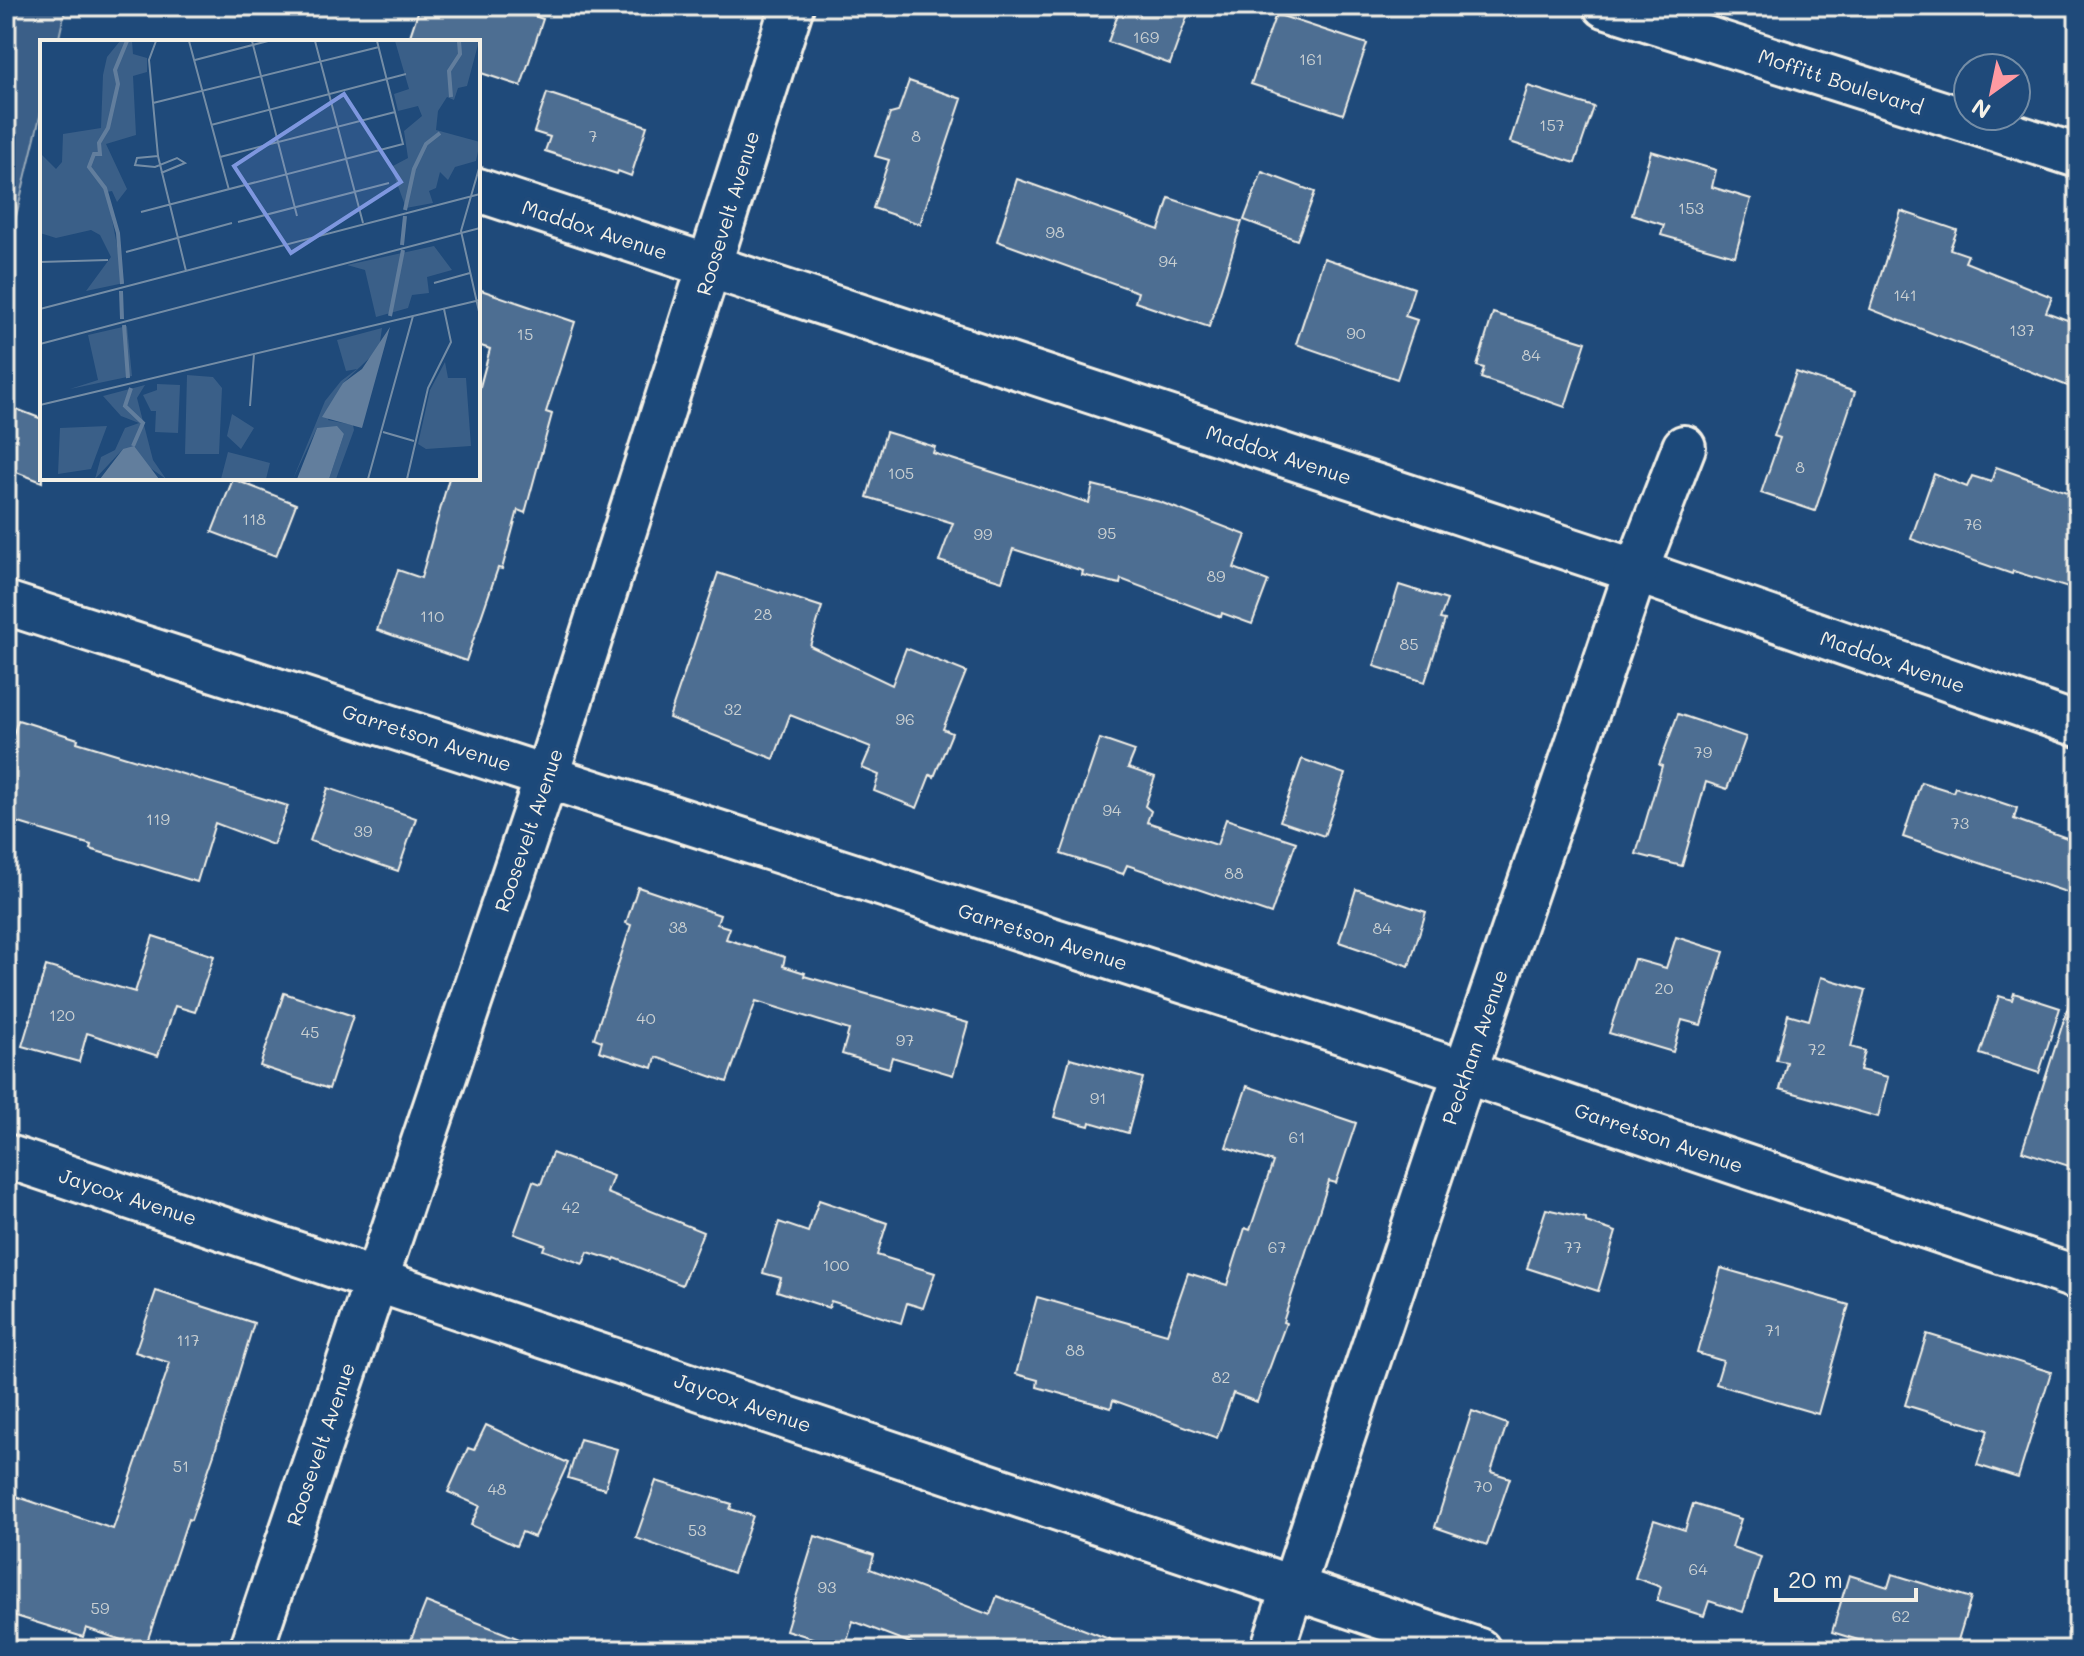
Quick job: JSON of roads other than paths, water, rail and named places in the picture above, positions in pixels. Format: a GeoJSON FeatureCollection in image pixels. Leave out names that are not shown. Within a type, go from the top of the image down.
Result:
{"type":"FeatureCollection","features":[{"type":"Feature","properties":{"kind":"street","name":"Roosevelt Avenue"},"geometry":{"type":"LineString","coordinates":[[251,1650],[547,775],[792,6]]}},
{"type":"Feature","properties":{"kind":"street","name":"Moffitt Boulevard"},"geometry":{"type":"LineString","coordinates":[[1605,6],[2078,156]]}},
{"type":"Feature","properties":{"kind":"street","name":"Maddox Avenue"},"geometry":{"type":"LineString","coordinates":[[480,191],[1636,571],[2078,725]]}},
{"type":"Feature","properties":{"kind":"street","name":"Peckham Avenue"},"geometry":{"type":"LineString","coordinates":[[1272,1650],[1636,571],[1684,447]]}},
{"type":"Feature","properties":{"kind":"street","name":"Garretson Avenue"},"geometry":{"type":"LineString","coordinates":[[6,603],[1465,1072],[2078,1278]]}},
{"type":"Feature","properties":{"kind":"street","name":"Jaycox Avenue"},"geometry":{"type":"LineString","coordinates":[[6,1156],[1479,1650]]}}]}
